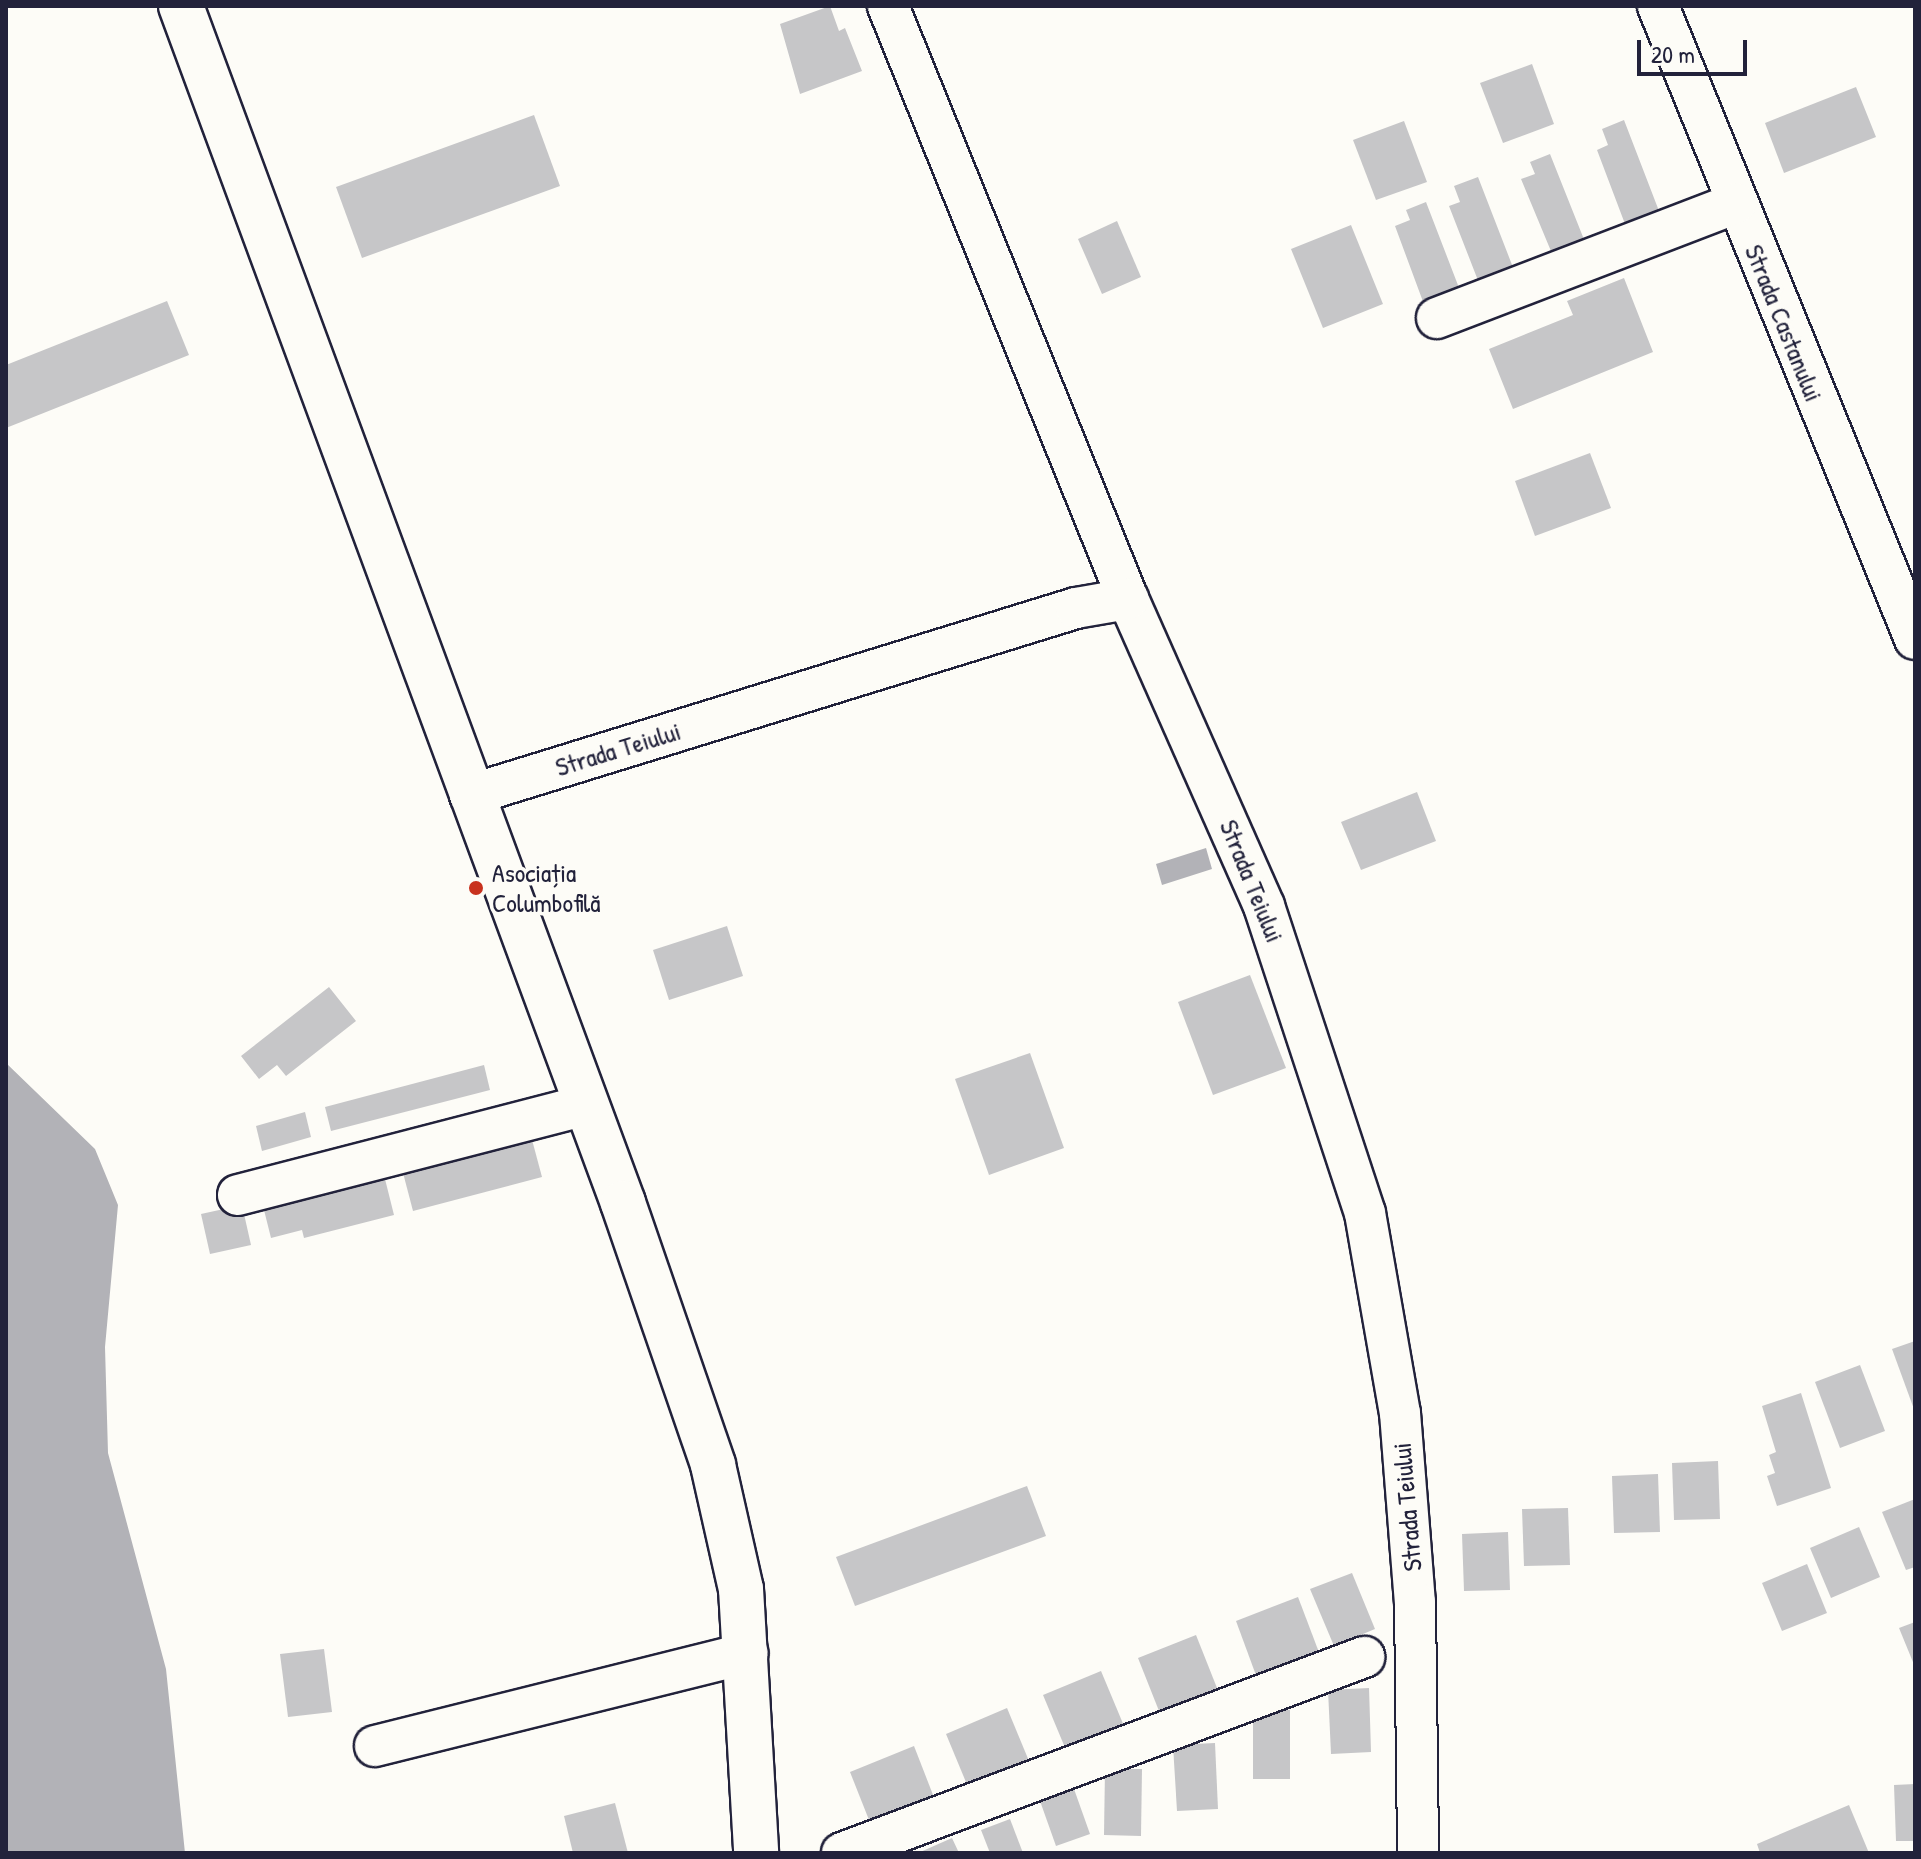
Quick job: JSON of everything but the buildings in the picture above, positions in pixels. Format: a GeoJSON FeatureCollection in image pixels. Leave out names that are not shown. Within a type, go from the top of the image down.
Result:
{"type":"FeatureCollection","features":[{"type":"Feature","properties":{"kind":"main road"},"geometry":{"type":"LineString","coordinates":[[181,6],[587,1105],[713,1465],[737,1562],[748,1653],[756,1853]]}},
{"type":"Feature","properties":{"kind":"street"},"geometry":{"type":"LineString","coordinates":[[888,6],[1128,599]]}},
{"type":"Feature","properties":{"kind":"street","name":"Strada Castanului"},"geometry":{"type":"LineString","coordinates":[[1658,6],[1915,639]]}},
{"type":"Feature","properties":{"kind":"street"},"geometry":{"type":"LineString","coordinates":[[1437,318],[1736,203]]}},
{"type":"Feature","properties":{"kind":"street","name":"Strada Teiului"},"geometry":{"type":"LineString","coordinates":[[470,795],[1076,608],[1128,599],[1264,906],[1365,1213],[1400,1413],[1415,1602],[1418,1853]]}},
{"type":"Feature","properties":{"kind":"street"},"geometry":{"type":"LineString","coordinates":[[238,1195],[587,1105]]}},
{"type":"Feature","properties":{"kind":"street"},"geometry":{"type":"LineString","coordinates":[[375,1746],[748,1653]]}},
{"type":"Feature","properties":{"kind":"street"},"geometry":{"type":"LineString","coordinates":[[842,1853],[1364,1657]]}},
{"type":"Feature","properties":{"kind":"shaded area"},"geometry":{"type":"Polygon","coordinates":[[[1206,848],[1212,869],[1162,885],[1156,864],[1206,848]]]}},
{"type":"Feature","properties":{"kind":"shaded area"},"geometry":{"type":"Polygon","coordinates":[[[6,1063],[95,1149],[118,1205],[105,1347],[108,1453],[166,1669],[185,1853],[6,1853],[6,1063]]]}},
{"type":"Feature","properties":{"kind":"place","name":"Asociația Columbofilă"},"geometry":{"type":"Point","coordinates":[476,888]}}]}
